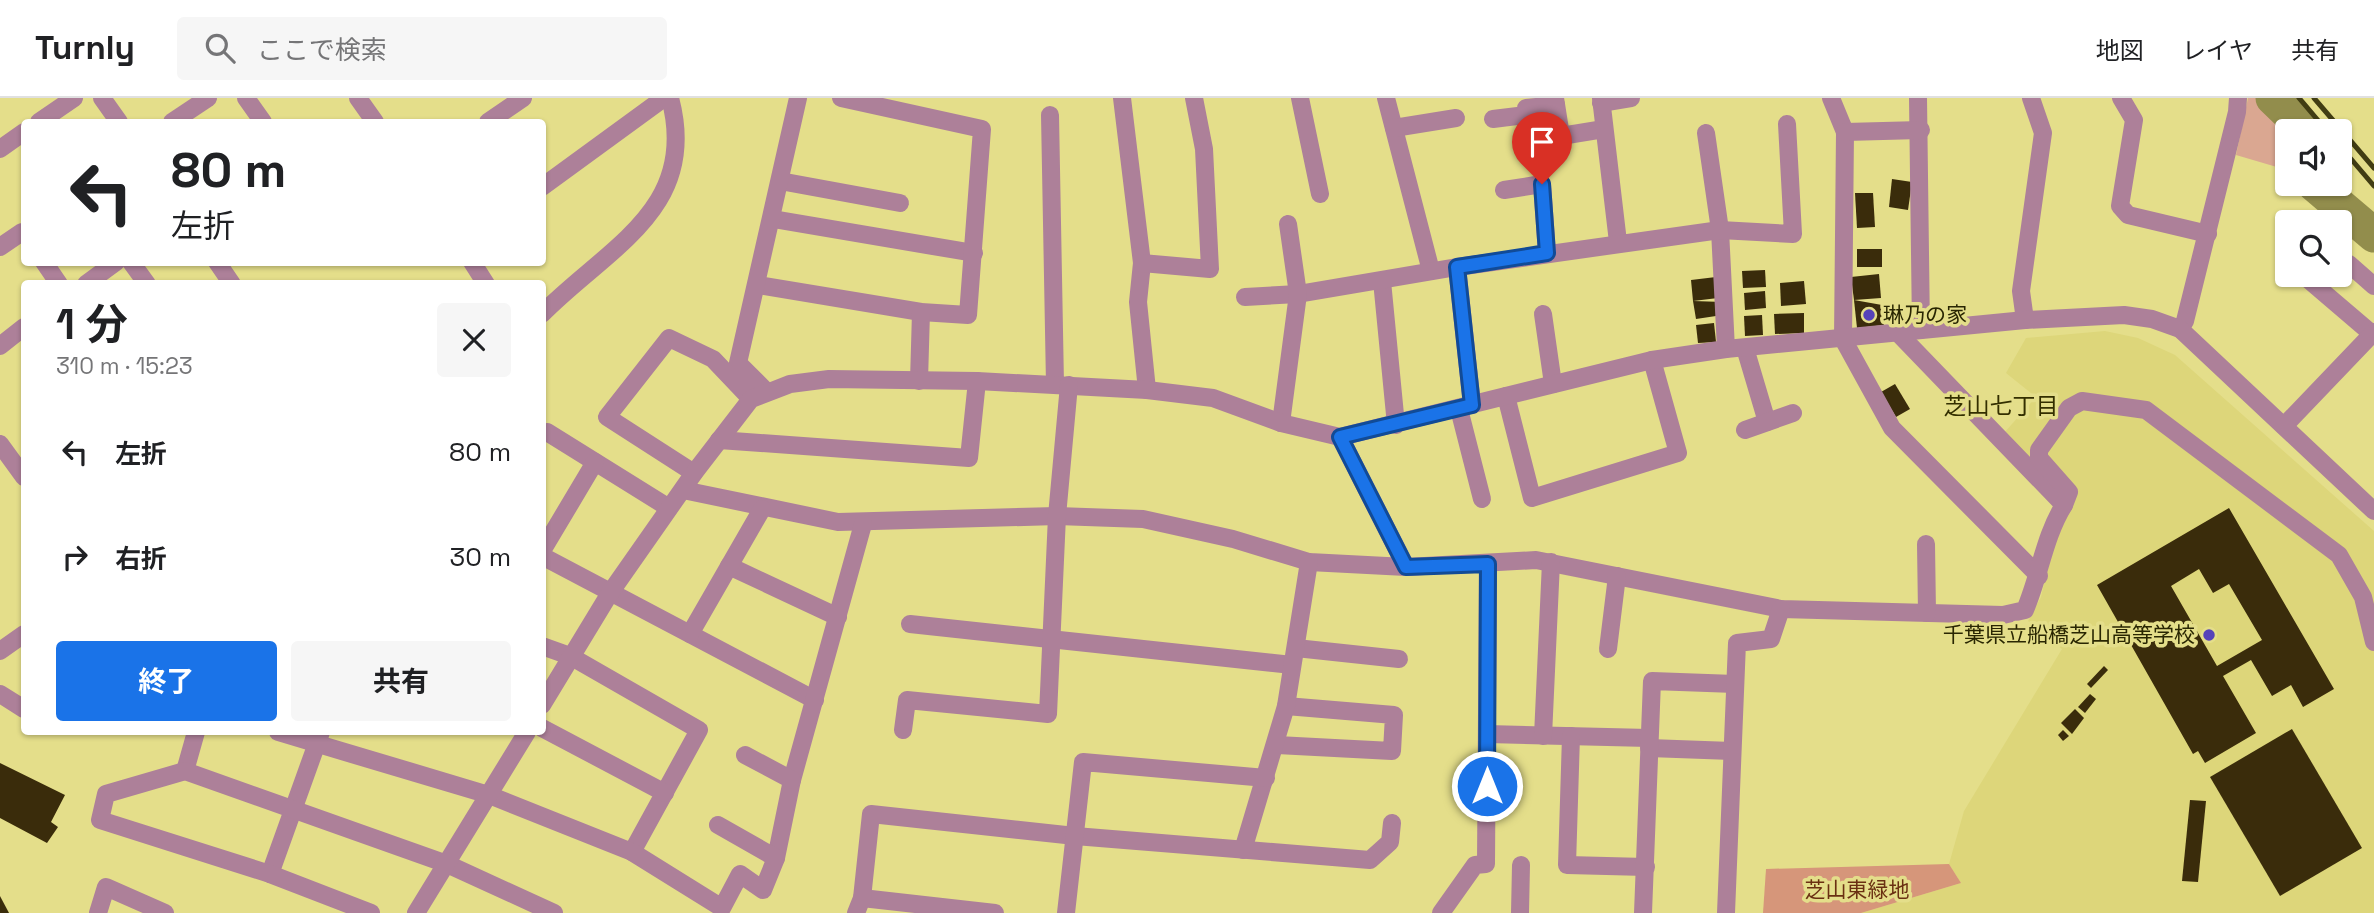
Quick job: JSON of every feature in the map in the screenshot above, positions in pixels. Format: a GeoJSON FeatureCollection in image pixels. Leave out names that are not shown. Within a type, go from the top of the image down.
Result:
{"type":"FeatureCollection","features":[{"type":"Feature","properties":{"kind":"street"},"geometry":{"type":"LineString","coordinates":[[43,119],[75,98]]}},
{"type":"Feature","properties":{"kind":"street"},"geometry":{"type":"LineString","coordinates":[[102,98],[117,119]]}},
{"type":"Feature","properties":{"kind":"street"},"geometry":{"type":"LineString","coordinates":[[176,119],[208,98]]}},
{"type":"Feature","properties":{"kind":"street"},"geometry":{"type":"LineString","coordinates":[[246,98],[261,119]]}},
{"type":"Feature","properties":{"kind":"street"},"geometry":{"type":"LineString","coordinates":[[492,119],[523,98]]}},
{"type":"Feature","properties":{"kind":"street"},"geometry":{"type":"LineString","coordinates":[[546,184],[664,98]]}},
{"type":"Feature","properties":{"kind":"street"},"geometry":{"type":"LineString","coordinates":[[546,310],[648,218],[667,184],[678,146],[670,98]]}},
{"type":"Feature","properties":{"kind":"street"},"geometry":{"type":"LineString","coordinates":[[759,396],[738,363],[773,219],[798,98]]}},
{"type":"Feature","properties":{"kind":"street"},"geometry":{"type":"LineString","coordinates":[[758,285],[921,312],[968,315],[982,130],[841,98]]}},
{"type":"Feature","properties":{"kind":"street"},"geometry":{"type":"LineString","coordinates":[[1122,98],[1142,263],[1138,302],[1147,390]]}},
{"type":"Feature","properties":{"kind":"street"},"geometry":{"type":"LineString","coordinates":[[1142,263],[1210,269],[1204,149],[1194,98]]}},
{"type":"Feature","properties":{"kind":"street"},"geometry":{"type":"LineString","coordinates":[[1300,98],[1320,194]]}},
{"type":"Feature","properties":{"kind":"street"},"geometry":{"type":"LineString","coordinates":[[1386,98],[1431,271]]}},
{"type":"Feature","properties":{"kind":"street"},"geometry":{"type":"LineString","coordinates":[[1618,242],[1601,100],[1631,98]]}},
{"type":"Feature","properties":{"kind":"street"},"geometry":{"type":"LineString","coordinates":[[1831,98],[1844,132],[1843,339],[1892,428],[2039,576]]}},
{"type":"Feature","properties":{"kind":"street"},"geometry":{"type":"LineString","coordinates":[[1918,98],[1921,130],[1921,330]]}},
{"type":"Feature","properties":{"kind":"street"},"geometry":{"type":"LineString","coordinates":[[2025,320],[2021,291],[2043,133],[2031,98]]}},
{"type":"Feature","properties":{"kind":"street"},"geometry":{"type":"LineString","coordinates":[[2121,98],[2134,120],[2120,206],[2128,215],[2208,234]]}},
{"type":"Feature","properties":{"kind":"street"},"geometry":{"type":"LineString","coordinates":[[2180,329],[2185,321],[2208,234],[2238,98]]}},
{"type":"Feature","properties":{"kind":"street"},"geometry":{"type":"LineString","coordinates":[[361,99],[373,119]]}},
{"type":"Feature","properties":{"kind":"street"},"geometry":{"type":"LineString","coordinates":[[1493,119],[1527,115],[1526,108],[1556,101],[1562,136],[1604,129]]}},
{"type":"Feature","properties":{"kind":"street"},"geometry":{"type":"LineString","coordinates":[[903,730],[907,700],[1048,714],[1062,385],[1050,114]]}},
{"type":"Feature","properties":{"kind":"street"},"geometry":{"type":"LineString","coordinates":[[1394,128],[1456,118]]}},
{"type":"Feature","properties":{"kind":"street"},"geometry":{"type":"LineString","coordinates":[[1245,297],[1298,294],[1618,242],[1720,230],[1793,234],[1787,124]]}},
{"type":"Feature","properties":{"kind":"street"},"geometry":{"type":"LineString","coordinates":[[1844,132],[1921,130]]}},
{"type":"Feature","properties":{"kind":"street"},"geometry":{"type":"LineString","coordinates":[[1706,133],[1720,230],[1726,349]]}},
{"type":"Feature","properties":{"kind":"street"},"geometry":{"type":"LineString","coordinates":[[0,149],[21,134]]}},
{"type":"Feature","properties":{"kind":"street"},"geometry":{"type":"LineString","coordinates":[[780,181],[900,202]]}},
{"type":"Feature","properties":{"kind":"street"},"geometry":{"type":"LineString","coordinates":[[1504,190],[1542,184],[1547,253]]}},
{"type":"Feature","properties":{"kind":"street"},"geometry":{"type":"LineString","coordinates":[[773,219],[974,253]]}},
{"type":"Feature","properties":{"kind":"street"},"geometry":{"type":"LineString","coordinates":[[1280,423],[1298,294],[1288,224]]}},
{"type":"Feature","properties":{"kind":"street"},"geometry":{"type":"LineString","coordinates":[[0,247],[21,233]]}},
{"type":"Feature","properties":{"kind":"street"},"geometry":{"type":"LineString","coordinates":[[91,280],[111,266]]}},
{"type":"Feature","properties":{"kind":"street"},"geometry":{"type":"LineString","coordinates":[[134,266],[145,280]]}},
{"type":"Feature","properties":{"kind":"street"},"geometry":{"type":"LineString","coordinates":[[1457,267],[1466,407],[1482,499]]}},
{"type":"Feature","properties":{"kind":"street"},"geometry":{"type":"LineString","coordinates":[[2352,267],[2374,286]]}},
{"type":"Feature","properties":{"kind":"street"},"geometry":{"type":"LineString","coordinates":[[1381,281],[1396,425]]}},
{"type":"Feature","properties":{"kind":"street"},"geometry":{"type":"LineString","coordinates":[[2284,426],[2373,333],[2317,287]]}},
{"type":"Feature","properties":{"kind":"street"},"geometry":{"type":"LineString","coordinates":[[919,382],[921,312]]}},
{"type":"Feature","properties":{"kind":"street"},"geometry":{"type":"LineString","coordinates":[[1543,314],[1553,384]]}},
{"type":"Feature","properties":{"kind":"street"},"geometry":{"type":"LineString","coordinates":[[546,698],[610,593],[719,440],[759,396],[790,384],[829,379],[977,381],[1147,390],[1213,398],[1280,423],[1340,437],[1652,360],[1726,349],[2025,320],[2124,315],[2152,319],[2180,329],[2371,503]]}},
{"type":"Feature","properties":{"kind":"street"},"geometry":{"type":"LineString","coordinates":[[0,346],[21,329]]}},
{"type":"Feature","properties":{"kind":"street"},"geometry":{"type":"LineString","coordinates":[[1898,333],[2064,505]]}},
{"type":"Feature","properties":{"kind":"street"},"geometry":{"type":"LineString","coordinates":[[694,473],[607,416],[668,338],[713,359],[759,396]]}},
{"type":"Feature","properties":{"kind":"street"},"geometry":{"type":"LineString","coordinates":[[1745,348],[1767,422]]}},
{"type":"Feature","properties":{"kind":"street"},"geometry":{"type":"LineString","coordinates":[[1506,396],[1532,498],[1678,453],[1652,360]]}},
{"type":"Feature","properties":{"kind":"street"},"geometry":{"type":"LineString","coordinates":[[719,440],[969,458],[977,381]]}},
{"type":"Feature","properties":{"kind":"street"},"geometry":{"type":"LineString","coordinates":[[683,490],[762,509],[863,524],[1057,516],[1143,519],[1233,539],[1309,562],[1406,567],[1536,559],[1781,609],[2003,615],[2025,610],[2039,576],[2051,527],[2069,492],[2039,458],[2039,450],[2069,408],[2082,401],[2146,410],[2339,555],[2363,597],[2374,642]]}},
{"type":"Feature","properties":{"kind":"street"},"geometry":{"type":"LineString","coordinates":[[1745,430],[1793,413]]}},
{"type":"Feature","properties":{"kind":"street"},"geometry":{"type":"LineString","coordinates":[[547,432],[669,508]]}},
{"type":"Feature","properties":{"kind":"street"},"geometry":{"type":"LineString","coordinates":[[1340,437],[1406,567]]}},
{"type":"Feature","properties":{"kind":"street"},"geometry":{"type":"LineString","coordinates":[[0,444],[21,473]]}},
{"type":"Feature","properties":{"kind":"street"},"geometry":{"type":"LineString","coordinates":[[546,543],[595,462]]}},
{"type":"Feature","properties":{"kind":"street"},"geometry":{"type":"LineString","coordinates":[[690,634],[762,509]]}},
{"type":"Feature","properties":{"kind":"street"},"geometry":{"type":"LineString","coordinates":[[270,874],[319,737],[489,794],[632,852],[722,908],[740,874],[763,890],[775,858],[792,780],[863,524]]}},
{"type":"Feature","properties":{"kind":"street"},"geometry":{"type":"LineString","coordinates":[[1926,544],[1927,613]]}},
{"type":"Feature","properties":{"kind":"street"},"geometry":{"type":"LineString","coordinates":[[546,547],[610,593],[815,700]]}},
{"type":"Feature","properties":{"kind":"street"},"geometry":{"type":"LineString","coordinates":[[1243,850],[1277,745],[1286,706],[1309,562]]}},
{"type":"Feature","properties":{"kind":"street"},"geometry":{"type":"LineString","coordinates":[[1543,736],[1551,562]]}},
{"type":"Feature","properties":{"kind":"street"},"geometry":{"type":"LineString","coordinates":[[1441,913],[1475,865],[1486,864],[1488,564]]}},
{"type":"Feature","properties":{"kind":"street"},"geometry":{"type":"LineString","coordinates":[[729,566],[838,618]]}},
{"type":"Feature","properties":{"kind":"street"},"geometry":{"type":"LineString","coordinates":[[1608,649],[1618,576]]}},
{"type":"Feature","properties":{"kind":"street"},"geometry":{"type":"LineString","coordinates":[[1726,913],[1737,643],[1771,639],[1781,609]]}},
{"type":"Feature","properties":{"kind":"street"},"geometry":{"type":"LineString","coordinates":[[910,624],[1052,640],[1294,656],[1399,659]]}},
{"type":"Feature","properties":{"kind":"street"},"geometry":{"type":"LineString","coordinates":[[3,643],[21,635]]}},
{"type":"Feature","properties":{"kind":"street"},"geometry":{"type":"LineString","coordinates":[[546,647],[570,656],[699,730],[632,852]]}},
{"type":"Feature","properties":{"kind":"street"},"geometry":{"type":"LineString","coordinates":[[1643,913],[1652,681],[1735,684]]}},
{"type":"Feature","properties":{"kind":"street"},"geometry":{"type":"LineString","coordinates":[[0,694],[21,707]]}},
{"type":"Feature","properties":{"kind":"street"},"geometry":{"type":"LineString","coordinates":[[1277,745],[1392,751],[1394,715],[1286,706]]}},
{"type":"Feature","properties":{"kind":"street"},"geometry":{"type":"LineString","coordinates":[[546,730],[665,793]]}},
{"type":"Feature","properties":{"kind":"street"},"geometry":{"type":"LineString","coordinates":[[1487,734],[1571,736],[1732,751]]}},
{"type":"Feature","properties":{"kind":"street"},"geometry":{"type":"LineString","coordinates":[[185,771],[195,735]]}},
{"type":"Feature","properties":{"kind":"street"},"geometry":{"type":"LineString","coordinates":[[416,913],[525,735]]}},
{"type":"Feature","properties":{"kind":"street"},"geometry":{"type":"LineString","coordinates":[[1571,736],[1567,865],[1646,867]]}},
{"type":"Feature","properties":{"kind":"street"},"geometry":{"type":"LineString","coordinates":[[745,755],[792,780]]}},
{"type":"Feature","properties":{"kind":"street"},"geometry":{"type":"LineString","coordinates":[[1066,913],[1083,762],[1266,778]]}},
{"type":"Feature","properties":{"kind":"street"},"geometry":{"type":"LineString","coordinates":[[371,913],[270,874],[100,820],[106,794],[185,771],[447,864],[554,913]]}},
{"type":"Feature","properties":{"kind":"street"},"geometry":{"type":"LineString","coordinates":[[995,913],[859,905],[872,814],[1075,836],[1370,860],[1390,842],[1392,823]]}},
{"type":"Feature","properties":{"kind":"street"},"geometry":{"type":"LineString","coordinates":[[718,825],[775,858]]}},
{"type":"Feature","properties":{"kind":"street"},"geometry":{"type":"LineString","coordinates":[[1520,913],[1521,865]]}},
{"type":"Feature","properties":{"kind":"street"},"geometry":{"type":"LineString","coordinates":[[98,913],[106,887],[165,913]]}},
{"type":"Feature","properties":{"kind":"shaded area"},"geometry":{"type":"Polygon","coordinates":[[[2248,98],[2264,98],[2287,119],[2275,119],[2275,166],[2236,155],[2248,98]]]}},
{"type":"Feature","properties":{"kind":"shaded area","name":"千葉県立船橋芝山高等学校"},"geometry":{"type":"Polygon","coordinates":[[[2105,331],[2138,338],[2175,355],[2374,531],[2374,913],[1861,913],[1961,883],[1949,864],[1964,811],[2062,649],[2028,621],[2041,597],[2056,529],[2072,506],[2004,433],[2036,397],[2006,373],[2026,338],[2105,331]]]}},
{"type":"Feature","properties":{"kind":"green space","name":"芝山東緑地"},"geometry":{"type":"Polygon","coordinates":[[[1949,864],[1961,883],[1861,913],[1763,913],[1766,869],[1949,864]]]}},
{"type":"Feature","properties":{"kind":"building"},"geometry":{"type":"Polygon","coordinates":[[[1892,179],[1912,182],[1908,210],[1889,207],[1892,179]]]}},
{"type":"Feature","properties":{"kind":"building"},"geometry":{"type":"Polygon","coordinates":[[[1855,193],[1873,193],[1875,227],[1857,228],[1855,193]]]}},
{"type":"Feature","properties":{"kind":"building"},"geometry":{"type":"Polygon","coordinates":[[[1857,249],[1882,249],[1882,267],[1857,267],[1857,249]]]}},
{"type":"Feature","properties":{"kind":"building"},"geometry":{"type":"Polygon","coordinates":[[[1765,270],[1766,287],[1743,288],[1742,271],[1765,270]]]}},
{"type":"Feature","properties":{"kind":"building"},"geometry":{"type":"Polygon","coordinates":[[[1879,274],[1881,298],[1854,300],[1851,277],[1879,274]]]}},
{"type":"Feature","properties":{"kind":"building"},"geometry":{"type":"Polygon","coordinates":[[[1716,277],[1718,298],[1693,301],[1691,280],[1716,277]]]}},
{"type":"Feature","properties":{"kind":"building"},"geometry":{"type":"Polygon","coordinates":[[[1804,281],[1806,304],[1781,306],[1780,283],[1804,281]]]}},
{"type":"Feature","properties":{"kind":"building"},"geometry":{"type":"Polygon","coordinates":[[[1765,291],[1766,308],[1745,310],[1744,293],[1765,291]]]}},
{"type":"Feature","properties":{"kind":"building","name":"琳乃の家"},"geometry":{"type":"Polygon","coordinates":[[[1854,300],[1882,305],[1884,325],[1857,328],[1854,300]]]}},
{"type":"Feature","properties":{"kind":"building"},"geometry":{"type":"Polygon","coordinates":[[[1693,301],[1723,302],[1716,316],[1696,319],[1693,301]]]}},
{"type":"Feature","properties":{"kind":"building"},"geometry":{"type":"Polygon","coordinates":[[[1804,313],[1804,333],[1775,334],[1774,314],[1804,313]]]}},
{"type":"Feature","properties":{"kind":"building"},"geometry":{"type":"Polygon","coordinates":[[[1762,315],[1763,335],[1745,336],[1744,316],[1762,315]]]}},
{"type":"Feature","properties":{"kind":"building"},"geometry":{"type":"Polygon","coordinates":[[[1714,323],[1716,342],[1698,343],[1696,325],[1714,323]]]}},
{"type":"Feature","properties":{"kind":"building"},"geometry":{"type":"Polygon","coordinates":[[[1895,384],[1910,409],[1896,417],[1881,392],[1895,384]]]}},
{"type":"Feature","properties":{"kind":"building"},"geometry":{"type":"Polygon","coordinates":[[[2229,508],[2334,689],[2303,707],[2291,685],[2272,696],[2251,660],[2223,676],[2256,733],[2205,763],[2198,751],[2193,754],[2097,585],[2229,508]],[[2199,569],[2171,586],[2217,666],[2262,640],[2229,584],[2213,593],[2199,569]]]}},
{"type":"Feature","properties":{"kind":"building"},"geometry":{"type":"Polygon","coordinates":[[[2104,666],[2108,670],[2091,688],[2087,684],[2104,666]]]}},
{"type":"Feature","properties":{"kind":"building"},"geometry":{"type":"Polygon","coordinates":[[[2090,694],[2096,699],[2085,713],[2078,707],[2090,694]]]}},
{"type":"Feature","properties":{"kind":"building"},"geometry":{"type":"Polygon","coordinates":[[[2075,709],[2084,718],[2072,734],[2061,723],[2075,709]]]}},
{"type":"Feature","properties":{"kind":"building"},"geometry":{"type":"Polygon","coordinates":[[[2292,729],[2362,848],[2280,896],[2210,777],[2292,729]]]}},
{"type":"Feature","properties":{"kind":"building"},"geometry":{"type":"Polygon","coordinates":[[[2063,730],[2069,736],[2063,741],[2058,735],[2063,730]]]}},
{"type":"Feature","properties":{"kind":"building"},"geometry":{"type":"Polygon","coordinates":[[[0,763],[65,795],[51,822],[58,827],[47,843],[0,818],[0,763]]]}},
{"type":"Feature","properties":{"kind":"building"},"geometry":{"type":"Polygon","coordinates":[[[2190,800],[2206,801],[2198,882],[2182,881],[2190,800]]]}},
{"type":"Feature","properties":{"kind":"building"},"geometry":{"type":"Polygon","coordinates":[[[0,896],[9,913],[0,913],[0,896]]]}},
{"type":"Feature","properties":{"kind":"waterway"},"geometry":{"type":"LineString","coordinates":[[2273,98],[2295,119]]}},
{"type":"Feature","properties":{"kind":"waterway"},"geometry":{"type":"LineString","coordinates":[[2328,196],[2374,235]]}},
{"type":"Feature","properties":{"kind":"railway"},"geometry":{"type":"LineString","coordinates":[[2299,98],[2317,119]]}},
{"type":"Feature","properties":{"kind":"railway"},"geometry":{"type":"LineString","coordinates":[[2314,98],[2374,168]]}},
{"type":"Feature","properties":{"kind":"railway"},"geometry":{"type":"LineString","coordinates":[[2352,160],[2374,186]]}},
{"type":"Feature","properties":{"kind":"place","name":"琳乃の家"},"geometry":{"type":"Point","coordinates":[1869,315]}},
{"type":"Feature","properties":{"kind":"place","name":"千葉県立船橋芝山高等学校"},"geometry":{"type":"Point","coordinates":[2209,635]}},
{"type":"Feature","properties":{"kind":"district","name":"芝山七丁目"},"geometry":{"type":"Point","coordinates":[2001,406]}},
{"type":"Feature","properties":{"kind":"route"},"geometry":{"type":"LineString","coordinates":[[1487,786],[1488,564],[1406,567],[1340,437],[1472,405],[1457,267],[1547,253],[1542,184]]}}]}
